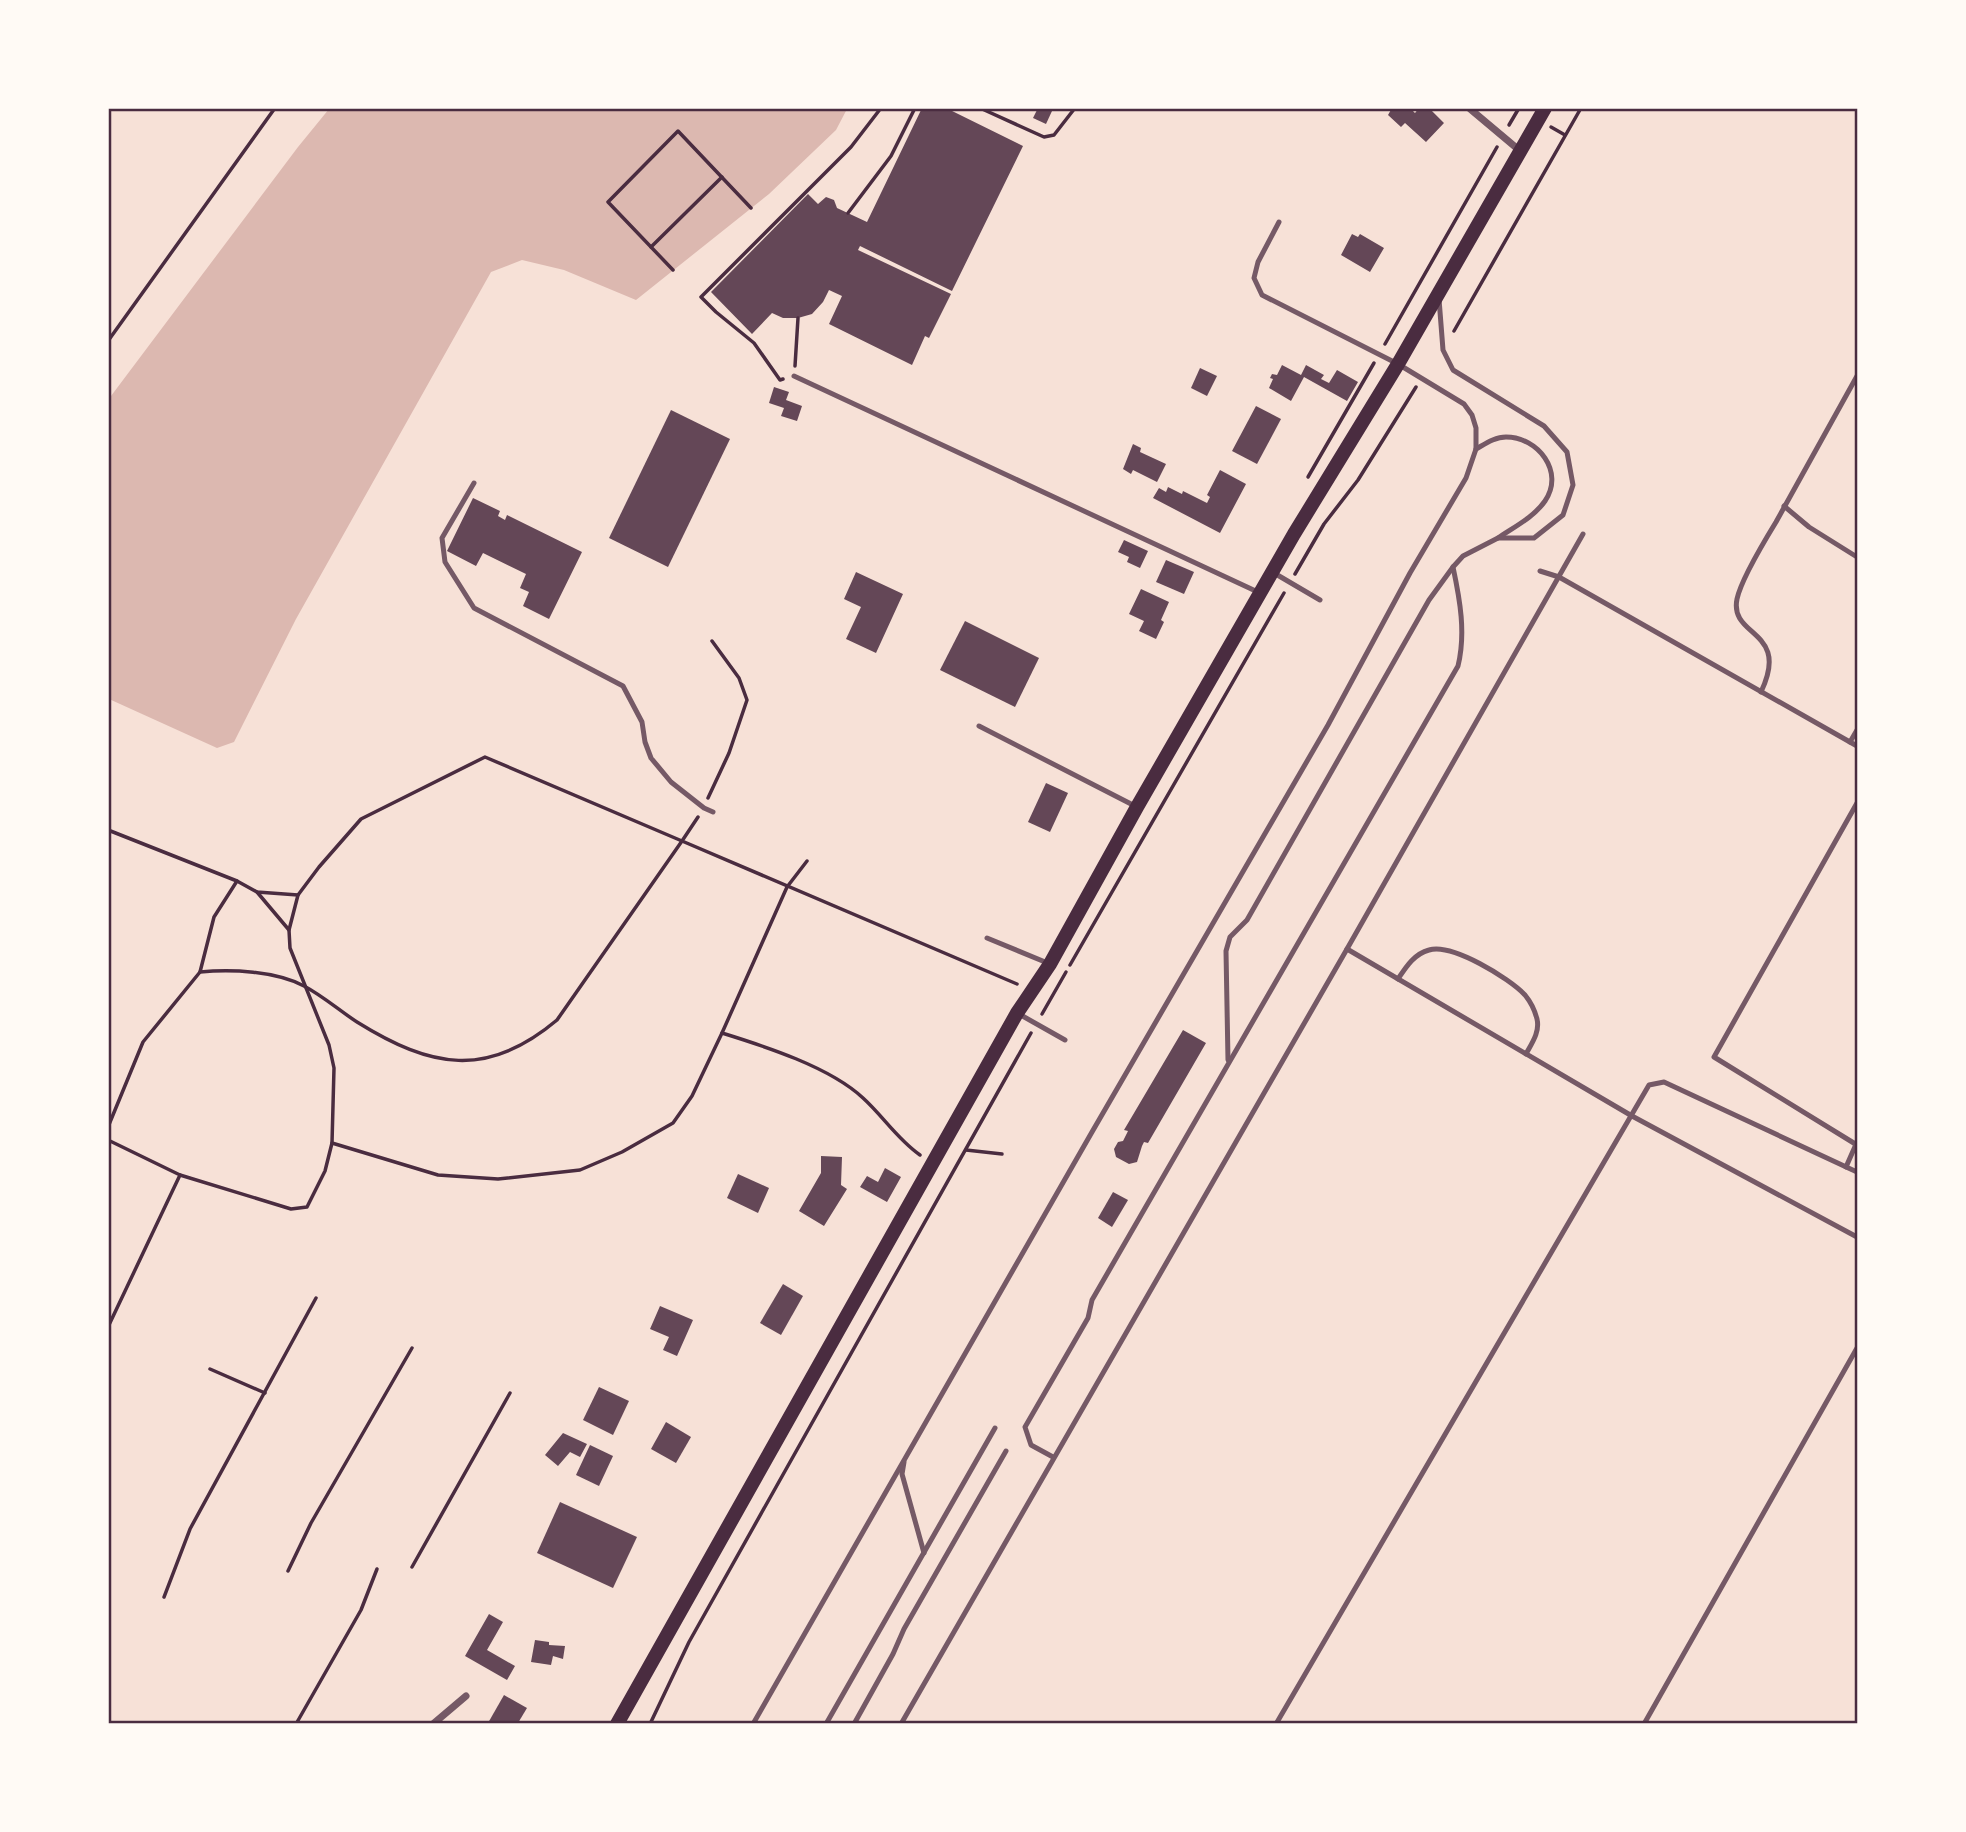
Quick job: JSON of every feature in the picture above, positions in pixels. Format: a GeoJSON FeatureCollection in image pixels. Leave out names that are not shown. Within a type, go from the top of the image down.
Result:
{"type":"FeatureCollection","features":[{"type":"Feature","properties":{"kind":"main road"},"geometry":{"type":"LineString","coordinates":[[617,1724],[1017,1013],[1050,964],[1272,572],[1398,364],[1545,108]]}},
{"type":"Feature","properties":{"kind":"street"},"geometry":{"type":"LineString","coordinates":[[1469,108],[1520,150]]}},
{"type":"Feature","properties":{"kind":"street"},"geometry":{"type":"LineString","coordinates":[[433,1724],[466,1696]]}},
{"type":"Feature","properties":{"kind":"lane"},"geometry":{"type":"LineString","coordinates":[[753,1724],[1328,725],[1410,573],[1466,478],[1476,449],[1476,428],[1472,415],[1464,404],[1398,364],[1262,295],[1254,278],[1258,262],[1279,222]]}},
{"type":"Feature","properties":{"kind":"lane"},"geometry":{"type":"LineString","coordinates":[[1439,293],[1443,350],[1452,370],[1544,426],[1567,452],[1573,485],[1563,515],[1534,538],[1498,538]]}},
{"type":"Feature","properties":{"kind":"lane"},"geometry":{"type":"LineString","coordinates":[[794,376],[1260,593]]}},
{"type":"Feature","properties":{"kind":"lane"},"geometry":{"type":"LineString","coordinates":[[1761,692],[1769,674],[1771,660],[1760,637],[1741,621],[1736,609],[1737,596],[1857,376]]}},
{"type":"Feature","properties":{"kind":"lane"},"geometry":{"type":"LineString","coordinates":[[1228,1060],[1226,951],[1230,937],[1247,920],[1429,600],[1463,556],[1498,538],[1535,512],[1546,499],[1552,480],[1549,462],[1538,448],[1522,439],[1504,437],[1476,449]]}},
{"type":"Feature","properties":{"kind":"lane"},"geometry":{"type":"LineString","coordinates":[[474,483],[442,538],[445,562],[474,608],[623,686],[642,722],[650,758],[671,782],[713,812]]}},
{"type":"Feature","properties":{"kind":"lane"},"geometry":{"type":"LineString","coordinates":[[1784,506],[1809,527],[1857,556]]}},
{"type":"Feature","properties":{"kind":"lane"},"geometry":{"type":"LineString","coordinates":[[901,1724],[1583,534]]}},
{"type":"Feature","properties":{"kind":"lane"},"geometry":{"type":"LineString","coordinates":[[1053,1457],[1031,1445],[1025,1427],[1088,1318],[1092,1300],[1228,1060],[1458,666],[1461,650],[1461,606],[1453,567]]}},
{"type":"Feature","properties":{"kind":"lane"},"geometry":{"type":"LineString","coordinates":[[1540,571],[1559,577],[1857,747]]}},
{"type":"Feature","properties":{"kind":"lane"},"geometry":{"type":"LineString","coordinates":[[1272,572],[1320,600]]}},
{"type":"Feature","properties":{"kind":"lane"},"geometry":{"type":"LineString","coordinates":[[979,726],[1137,807]]}},
{"type":"Feature","properties":{"kind":"lane"},"geometry":{"type":"LineString","coordinates":[[1850,742],[1857,730]]}},
{"type":"Feature","properties":{"kind":"lane"},"geometry":{"type":"LineString","coordinates":[[1846,1167],[1857,1144],[1714,1056],[1857,803]]}},
{"type":"Feature","properties":{"kind":"lane"},"geometry":{"type":"LineString","coordinates":[[987,938],[1050,964]]}},
{"type":"Feature","properties":{"kind":"lane"},"geometry":{"type":"LineString","coordinates":[[1347,949],[1632,1116],[1857,1237]]}},
{"type":"Feature","properties":{"kind":"lane"},"geometry":{"type":"LineString","coordinates":[[1398,979],[1408,964],[1428,950],[1449,949],[1469,958],[1513,985],[1528,1000],[1537,1020],[1537,1030],[1526,1054]]}},
{"type":"Feature","properties":{"kind":"lane"},"geometry":{"type":"LineString","coordinates":[[1017,1013],[1065,1040]]}},
{"type":"Feature","properties":{"kind":"lane"},"geometry":{"type":"LineString","coordinates":[[1276,1724],[1649,1085],[1664,1082],[1857,1172]]}},
{"type":"Feature","properties":{"kind":"lane"},"geometry":{"type":"LineString","coordinates":[[1644,1724],[1857,1348]]}},
{"type":"Feature","properties":{"kind":"lane"},"geometry":{"type":"LineString","coordinates":[[826,1724],[995,1428]]}},
{"type":"Feature","properties":{"kind":"lane"},"geometry":{"type":"LineString","coordinates":[[854,1724],[904,1629],[1006,1451]]}},
{"type":"Feature","properties":{"kind":"lane"},"geometry":{"type":"LineString","coordinates":[[904,1459],[902,1474],[924,1553]]}},
{"type":"Feature","properties":{"kind":"path"},"geometry":{"type":"LineString","coordinates":[[108,341],[275,108]]}},
{"type":"Feature","properties":{"kind":"path"},"geometry":{"type":"LineString","coordinates":[[798,318],[794,376],[780,380],[754,343],[701,297],[851,147],[881,108]]}},
{"type":"Feature","properties":{"kind":"path"},"geometry":{"type":"LineString","coordinates":[[848,213],[891,156],[915,108]]}},
{"type":"Feature","properties":{"kind":"path"},"geometry":{"type":"LineString","coordinates":[[981,108],[1044,137],[1054,135],[1076,108]]}},
{"type":"Feature","properties":{"kind":"path"},"geometry":{"type":"LineString","coordinates":[[1443,350],[1581,108]]}},
{"type":"Feature","properties":{"kind":"path"},"geometry":{"type":"LineString","coordinates":[[673,270],[608,202],[678,131],[751,208]]}},
{"type":"Feature","properties":{"kind":"path"},"geometry":{"type":"LineString","coordinates":[[651,247],[722,177]]}},
{"type":"Feature","properties":{"kind":"path"},"geometry":{"type":"LineString","coordinates":[[650,1724],[689,1642],[1036,1025],[1324,524],[1358,480],[1421,379]]}},
{"type":"Feature","properties":{"kind":"path"},"geometry":{"type":"LineString","coordinates":[[200,972],[231,969],[284,979],[303,986],[359,1023],[415,1051],[453,1060],[475,1061],[505,1054],[537,1037],[556,1020],[682,841],[704,808],[729,753],[747,700],[739,678],[712,641]]}},
{"type":"Feature","properties":{"kind":"path"},"geometry":{"type":"LineString","coordinates":[[108,1140],[180,1175],[291,1209],[307,1207],[325,1171],[332,1143],[334,1068],[328,1045],[290,948],[289,930],[298,895],[361,819],[485,757],[1017,984]]}},
{"type":"Feature","properties":{"kind":"path"},"geometry":{"type":"LineString","coordinates":[[108,830],[237,881],[257,892],[289,930]]}},
{"type":"Feature","properties":{"kind":"path"},"geometry":{"type":"LineString","coordinates":[[332,1143],[438,1175],[498,1180],[580,1171],[632,1147],[673,1123],[692,1096],[787,887],[807,861]]}},
{"type":"Feature","properties":{"kind":"path"},"geometry":{"type":"LineString","coordinates":[[108,1127],[143,1042],[200,972],[214,917],[237,881]]}},
{"type":"Feature","properties":{"kind":"path"},"geometry":{"type":"LineString","coordinates":[[257,892],[298,895]]}},
{"type":"Feature","properties":{"kind":"path"},"geometry":{"type":"LineString","coordinates":[[722,1033],[757,1044],[842,1083],[863,1098],[902,1142],[920,1155]]}},
{"type":"Feature","properties":{"kind":"path"},"geometry":{"type":"LineString","coordinates":[[966,1150],[1002,1154]]}},
{"type":"Feature","properties":{"kind":"path"},"geometry":{"type":"LineString","coordinates":[[108,1327],[180,1175]]}},
{"type":"Feature","properties":{"kind":"path"},"geometry":{"type":"LineString","coordinates":[[164,1597],[190,1530],[316,1298]]}},
{"type":"Feature","properties":{"kind":"path"},"geometry":{"type":"LineString","coordinates":[[288,1571],[311,1523],[412,1348]]}},
{"type":"Feature","properties":{"kind":"path"},"geometry":{"type":"LineString","coordinates":[[210,1369],[265,1393]]}},
{"type":"Feature","properties":{"kind":"path"},"geometry":{"type":"LineString","coordinates":[[412,1567],[510,1393]]}},
{"type":"Feature","properties":{"kind":"path"},"geometry":{"type":"LineString","coordinates":[[296,1724],[361,1609],[377,1569]]}},
{"type":"Feature","properties":{"kind":"shaded area"},"geometry":{"type":"Polygon","coordinates":[[[329,109],[847,109],[836,130],[769,194],[636,300],[564,270],[522,260],[491,272],[296,619],[234,742],[217,748],[109,699],[108,400],[329,109]]]}},
{"type":"Feature","properties":{"kind":"building"},"geometry":{"type":"Polygon","coordinates":[[[922,108],[946,108],[1023,146],[952,291],[860,246],[858,250],[951,294],[929,338],[925,336],[912,365],[829,324],[842,296],[829,290],[812,314],[783,318],[772,313],[752,334],[711,292],[808,194],[818,204],[826,197],[834,200],[837,208],[867,222],[922,108]]]}},
{"type":"Feature","properties":{"kind":"building"},"geometry":{"type":"Polygon","coordinates":[[[1038,108],[1052,111],[1046,124],[1033,118],[1038,108]]]}},
{"type":"Feature","properties":{"kind":"building"},"geometry":{"type":"Polygon","coordinates":[[[1392,108],[1410,108],[1415,113],[1419,108],[1429,108],[1444,123],[1426,142],[1405,123],[1401,127],[1388,115],[1392,108]]]}},
{"type":"Feature","properties":{"kind":"building"},"geometry":{"type":"Polygon","coordinates":[[[1352,234],[1358,237],[1360,234],[1384,248],[1370,272],[1341,255],[1352,234]]]}},
{"type":"Feature","properties":{"kind":"building"},"geometry":{"type":"Polygon","coordinates":[[[1282,365],[1301,375],[1306,365],[1324,375],[1321,379],[1329,383],[1337,370],[1358,382],[1347,401],[1304,377],[1291,401],[1269,388],[1272,374],[1277,375],[1282,365]]]}},
{"type":"Feature","properties":{"kind":"building"},"geometry":{"type":"Polygon","coordinates":[[[1200,368],[1217,376],[1207,396],[1191,388],[1200,368]]]}},
{"type":"Feature","properties":{"kind":"building"},"geometry":{"type":"Polygon","coordinates":[[[774,387],[789,392],[786,400],[802,406],[797,421],[781,416],[784,408],[769,403],[774,387]]]}},
{"type":"Feature","properties":{"kind":"building"},"geometry":{"type":"Polygon","coordinates":[[[1256,406],[1281,419],[1257,464],[1232,451],[1256,406]]]}},
{"type":"Feature","properties":{"kind":"building"},"geometry":{"type":"Polygon","coordinates":[[[671,410],[730,439],[668,567],[609,538],[671,410]]]}},
{"type":"Feature","properties":{"kind":"building"},"geometry":{"type":"Polygon","coordinates":[[[1133,444],[1141,448],[1140,452],[1166,464],[1157,482],[1133,470],[1131,474],[1123,469],[1133,444]]]}},
{"type":"Feature","properties":{"kind":"building"},"geometry":{"type":"Polygon","coordinates":[[[1220,470],[1246,484],[1220,533],[1153,498],[1159,488],[1166,492],[1168,487],[1207,503],[1210,497],[1207,495],[1220,470]]]}},
{"type":"Feature","properties":{"kind":"building"},"geometry":{"type":"Polygon","coordinates":[[[473,498],[500,511],[498,516],[505,520],[507,515],[582,552],[549,619],[523,606],[529,592],[520,588],[526,574],[483,553],[476,566],[447,551],[473,498]]]}},
{"type":"Feature","properties":{"kind":"building"},"geometry":{"type":"Polygon","coordinates":[[[1124,540],[1148,551],[1140,568],[1127,562],[1129,557],[1118,552],[1124,540]]]}},
{"type":"Feature","properties":{"kind":"building"},"geometry":{"type":"Polygon","coordinates":[[[1166,560],[1194,572],[1184,594],[1156,582],[1166,560]]]}},
{"type":"Feature","properties":{"kind":"building"},"geometry":{"type":"Polygon","coordinates":[[[856,572],[903,594],[876,653],[846,639],[861,607],[844,599],[856,572]]]}},
{"type":"Feature","properties":{"kind":"building"},"geometry":{"type":"Polygon","coordinates":[[[1141,589],[1169,602],[1156,639],[1139,631],[1144,621],[1129,614],[1141,589]]]}},
{"type":"Feature","properties":{"kind":"building"},"geometry":{"type":"Polygon","coordinates":[[[965,621],[1039,658],[1015,707],[940,670],[965,621]]]}},
{"type":"Feature","properties":{"kind":"building"},"geometry":{"type":"Polygon","coordinates":[[[1046,783],[1068,793],[1050,832],[1028,822],[1046,783]]]}},
{"type":"Feature","properties":{"kind":"building"},"geometry":{"type":"Polygon","coordinates":[[[1183,1030],[1206,1043],[1148,1143],[1144,1142],[1137,1162],[1129,1164],[1116,1157],[1114,1149],[1118,1142],[1123,1141],[1128,1131],[1124,1130],[1183,1030]]]}},
{"type":"Feature","properties":{"kind":"building"},"geometry":{"type":"Polygon","coordinates":[[[821,1156],[842,1157],[841,1185],[847,1189],[824,1226],[799,1211],[821,1173],[821,1156]]]}},
{"type":"Feature","properties":{"kind":"building"},"geometry":{"type":"Polygon","coordinates":[[[885,1168],[901,1177],[887,1202],[860,1187],[867,1176],[878,1182],[885,1168]]]}},
{"type":"Feature","properties":{"kind":"building"},"geometry":{"type":"Polygon","coordinates":[[[738,1174],[769,1188],[758,1213],[727,1198],[738,1174]]]}},
{"type":"Feature","properties":{"kind":"building"},"geometry":{"type":"Polygon","coordinates":[[[1113,1192],[1128,1200],[1112,1227],[1098,1218],[1113,1192]]]}},
{"type":"Feature","properties":{"kind":"building"},"geometry":{"type":"Polygon","coordinates":[[[783,1284],[803,1296],[781,1335],[760,1323],[783,1284]]]}},
{"type":"Feature","properties":{"kind":"building"},"geometry":{"type":"Polygon","coordinates":[[[660,1306],[693,1320],[677,1356],[663,1350],[669,1337],[650,1329],[660,1306]]]}},
{"type":"Feature","properties":{"kind":"building"},"geometry":{"type":"Polygon","coordinates":[[[599,1387],[629,1401],[613,1435],[583,1420],[599,1387]]]}},
{"type":"Feature","properties":{"kind":"building"},"geometry":{"type":"Polygon","coordinates":[[[666,1422],[691,1437],[676,1463],[651,1449],[666,1422]]]}},
{"type":"Feature","properties":{"kind":"building"},"geometry":{"type":"Polygon","coordinates":[[[563,1433],[587,1444],[580,1457],[570,1452],[558,1466],[545,1455],[563,1433]]]}},
{"type":"Feature","properties":{"kind":"building"},"geometry":{"type":"Polygon","coordinates":[[[590,1445],[613,1456],[599,1486],[576,1475],[590,1445]]]}},
{"type":"Feature","properties":{"kind":"building"},"geometry":{"type":"Polygon","coordinates":[[[560,1502],[637,1537],[613,1588],[537,1553],[560,1502]]]}},
{"type":"Feature","properties":{"kind":"building"},"geometry":{"type":"Polygon","coordinates":[[[489,1614],[503,1622],[487,1650],[515,1666],[507,1680],[465,1656],[489,1614]]]}},
{"type":"Feature","properties":{"kind":"building"},"geometry":{"type":"Polygon","coordinates":[[[535,1640],[549,1642],[549,1645],[565,1646],[563,1659],[553,1656],[551,1665],[531,1662],[535,1640]]]}},
{"type":"Feature","properties":{"kind":"building"},"geometry":{"type":"Polygon","coordinates":[[[504,1695],[527,1708],[518,1723],[488,1723],[504,1695]]]}}]}
